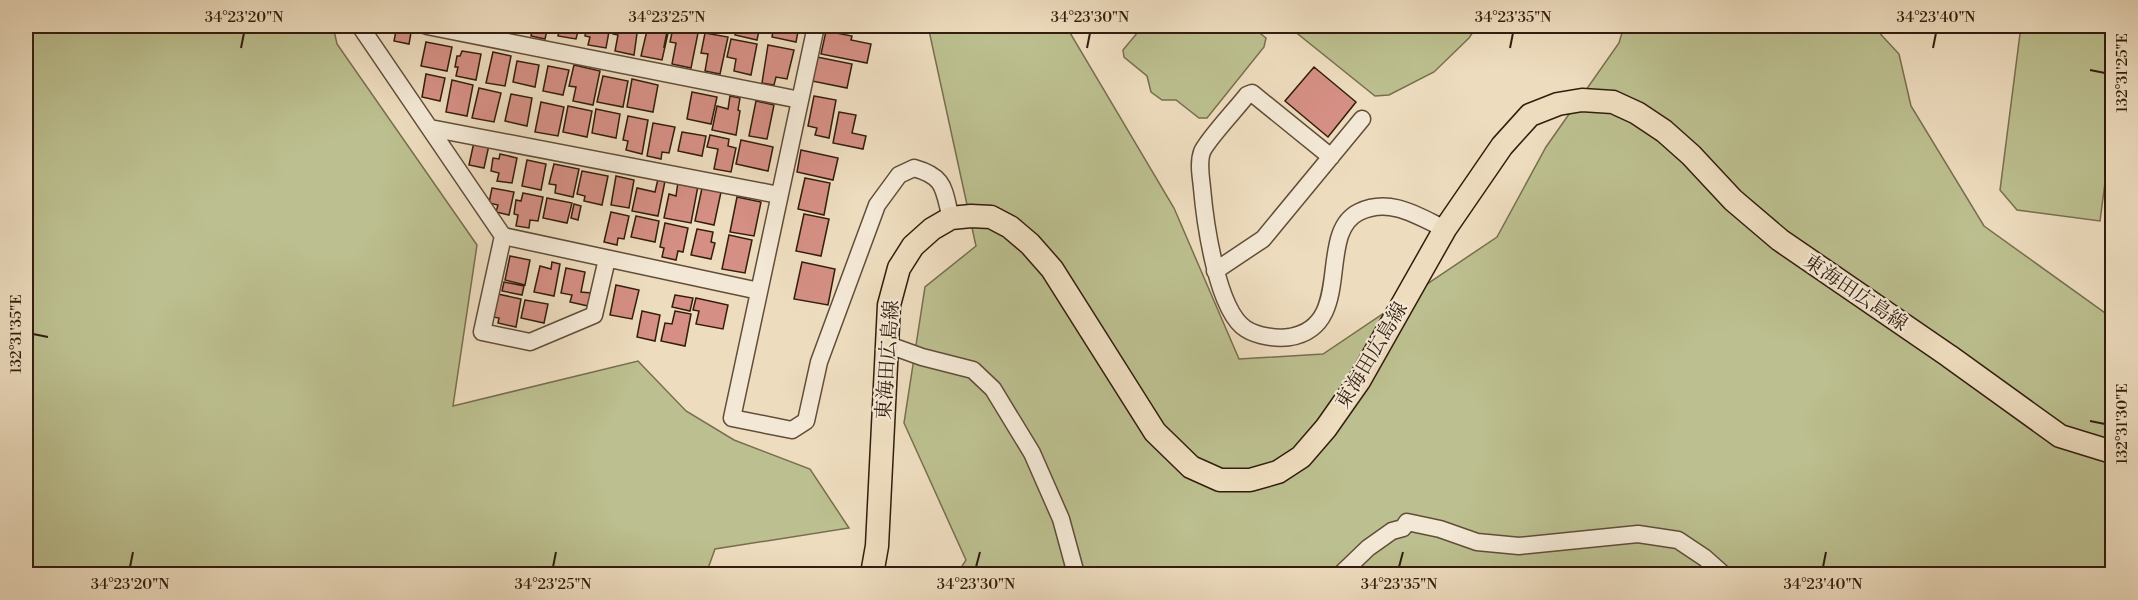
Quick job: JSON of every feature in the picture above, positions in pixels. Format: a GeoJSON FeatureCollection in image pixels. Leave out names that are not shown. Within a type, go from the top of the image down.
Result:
{"type":"FeatureCollection","features":[{"type":"Feature","properties":{"kind":"main road","name":"東海田広島線"},"geometry":{"type":"LineString","coordinates":[[872,574],[877,546],[889,304],[899,268],[913,246],[932,229],[951,218],[971,216],[991,217],[1010,227],[1030,244],[1052,270],[1155,432],[1191,467],[1220,480],[1250,480],[1278,472],[1301,457],[1326,428],[1359,381],[1444,229],[1502,146],[1530,115],[1558,104],[1582,100],[1613,102],[1637,113],[1664,131],[1733,200],[1780,240],[1949,356],[2060,436],[2112,452]]}},
{"type":"Feature","properties":{"kind":"street"},"geometry":{"type":"LineString","coordinates":[[360,26],[502,236],[759,291]]}},
{"type":"Feature","properties":{"kind":"street"},"geometry":{"type":"LineString","coordinates":[[427,26],[800,100]]}},
{"type":"Feature","properties":{"kind":"street"},"geometry":{"type":"LineString","coordinates":[[816,26],[732,418],[792,430],[806,421],[819,362],[877,205],[899,175],[914,168],[931,173],[942,184],[951,218]]}},
{"type":"Feature","properties":{"kind":"street"},"geometry":{"type":"LineString","coordinates":[[1331,158],[1252,93],[1247,95],[1202,151],[1200,163],[1202,191],[1215,271],[1233,316],[1246,329],[1266,336],[1286,338],[1311,329],[1328,306],[1336,265],[1335,252],[1338,239],[1348,220],[1358,212],[1378,206],[1399,207],[1444,229]]}},
{"type":"Feature","properties":{"kind":"street"},"geometry":{"type":"LineString","coordinates":[[1215,271],[1263,239],[1362,120]]}},
{"type":"Feature","properties":{"kind":"street"},"geometry":{"type":"LineString","coordinates":[[430,128],[779,195]]}},
{"type":"Feature","properties":{"kind":"street"},"geometry":{"type":"LineString","coordinates":[[502,236],[482,332],[530,342],[594,315],[607,259]]}},
{"type":"Feature","properties":{"kind":"street"},"geometry":{"type":"LineString","coordinates":[[886,344],[922,357],[973,370],[993,389],[1032,453],[1061,519],[1076,574]]}},
{"type":"Feature","properties":{"kind":"street"},"geometry":{"type":"LineString","coordinates":[[1341,574],[1368,548],[1392,531],[1403,528],[1407,522],[1440,529],[1477,542],[1519,546],[1638,534],[1678,540],[1705,558],[1723,574]]}},
{"type":"Feature","properties":{"kind":"green space"},"geometry":{"type":"Polygon","coordinates":[[[26,26],[333,26],[337,44],[477,245],[453,406],[638,361],[686,411],[734,440],[810,469],[849,528],[715,549],[706,574],[26,574],[26,26]]]}},
{"type":"Feature","properties":{"kind":"green space"},"geometry":{"type":"Polygon","coordinates":[[[928,26],[1066,26],[1174,208],[1239,359],[1323,354],[1497,237],[1546,147],[1619,43],[1624,26],[1873,26],[1899,54],[1911,106],[1984,226],[2112,318],[2112,574],[957,574],[966,560],[904,423],[925,287],[976,246],[928,26]]]}},
{"type":"Feature","properties":{"kind":"green space"},"geometry":{"type":"Polygon","coordinates":[[[1143,26],[1251,26],[1266,38],[1264,47],[1207,118],[1199,118],[1176,100],[1162,100],[1151,92],[1147,76],[1124,57],[1123,50],[1143,26]]]}},
{"type":"Feature","properties":{"kind":"green space"},"geometry":{"type":"Polygon","coordinates":[[[1288,26],[1477,26],[1469,38],[1434,72],[1389,95],[1375,96],[1288,26]]]}},
{"type":"Feature","properties":{"kind":"green space"},"geometry":{"type":"Polygon","coordinates":[[[2021,26],[2082,26],[2112,29],[2112,129],[2100,221],[2017,210],[2000,190],[2021,26]]]}},
{"type":"Feature","properties":{"kind":"green space"},"geometry":{"type":"Polygon","coordinates":[[[2112,180],[2112,240],[2105,239],[2112,180]]]}},
{"type":"Feature","properties":{"kind":"building"},"geometry":{"type":"Polygon","coordinates":[[[397,26],[412,27],[409,44],[394,41],[397,26]]]}},
{"type":"Feature","properties":{"kind":"building"},"geometry":{"type":"Polygon","coordinates":[[[533,26],[548,26],[545,39],[531,36],[533,26]]]}},
{"type":"Feature","properties":{"kind":"building"},"geometry":{"type":"Polygon","coordinates":[[[560,26],[581,26],[581,28],[579,27],[576,39],[558,36],[560,26]]]}},
{"type":"Feature","properties":{"kind":"building"},"geometry":{"type":"Polygon","coordinates":[[[587,26],[610,26],[606,48],[588,45],[590,37],[585,36],[587,26]]]}},
{"type":"Feature","properties":{"kind":"building"},"geometry":{"type":"Polygon","coordinates":[[[615,26],[638,26],[634,55],[615,51],[618,35],[613,34],[615,26]]]}},
{"type":"Feature","properties":{"kind":"building"},"geometry":{"type":"Polygon","coordinates":[[[648,26],[669,29],[662,60],[641,56],[648,26]]]}},
{"type":"Feature","properties":{"kind":"building"},"geometry":{"type":"Polygon","coordinates":[[[707,26],[729,26],[727,32],[706,28],[707,26]]]}},
{"type":"Feature","properties":{"kind":"building"},"geometry":{"type":"Polygon","coordinates":[[[737,26],[760,26],[757,40],[735,35],[737,26]]]}},
{"type":"Feature","properties":{"kind":"building"},"geometry":{"type":"Polygon","coordinates":[[[774,26],[799,26],[796,42],[772,37],[774,26]]]}},
{"type":"Feature","properties":{"kind":"building"},"geometry":{"type":"Polygon","coordinates":[[[834,26],[856,26],[856,30],[834,26]]]}},
{"type":"Feature","properties":{"kind":"building"},"geometry":{"type":"Polygon","coordinates":[[[673,28],[698,33],[691,68],[672,64],[676,43],[670,42],[673,28]]]}},
{"type":"Feature","properties":{"kind":"building"},"geometry":{"type":"Polygon","coordinates":[[[826,31],[852,36],[851,40],[871,44],[867,63],[821,54],[826,31]]]}},
{"type":"Feature","properties":{"kind":"building"},"geometry":{"type":"Polygon","coordinates":[[[705,33],[728,37],[720,74],[705,71],[708,54],[701,53],[705,33]]]}},
{"type":"Feature","properties":{"kind":"building"},"geometry":{"type":"Polygon","coordinates":[[[731,39],[757,44],[751,75],[734,71],[736,59],[727,57],[731,39]]]}},
{"type":"Feature","properties":{"kind":"building"},"geometry":{"type":"Polygon","coordinates":[[[426,42],[452,47],[447,71],[421,66],[426,42]]]}},
{"type":"Feature","properties":{"kind":"building"},"geometry":{"type":"Polygon","coordinates":[[[768,45],[794,50],[787,79],[776,77],[774,85],[762,83],[768,45]]]}},
{"type":"Feature","properties":{"kind":"building"},"geometry":{"type":"Polygon","coordinates":[[[462,51],[481,54],[476,80],[456,76],[457,56],[460,56],[462,51]]]}},
{"type":"Feature","properties":{"kind":"building"},"geometry":{"type":"Polygon","coordinates":[[[493,52],[511,56],[505,86],[486,83],[493,52]]]}},
{"type":"Feature","properties":{"kind":"building"},"geometry":{"type":"Polygon","coordinates":[[[817,57],[852,64],[847,88],[812,81],[817,57]]]}},
{"type":"Feature","properties":{"kind":"building"},"geometry":{"type":"Polygon","coordinates":[[[517,61],[539,65],[535,87],[513,82],[517,61]]]}},
{"type":"Feature","properties":{"kind":"building"},"geometry":{"type":"Polygon","coordinates":[[[574,65],[600,71],[593,105],[573,101],[576,87],[569,86],[574,65]]]}},
{"type":"Feature","properties":{"kind":"building"},"geometry":{"type":"Polygon","coordinates":[[[548,66],[569,70],[563,95],[543,91],[548,66]]]}},
{"type":"Feature","properties":{"kind":"building"},"geometry":{"type":"Polygon","coordinates":[[[1314,67],[1356,102],[1328,137],[1285,101],[1314,67]]]}},
{"type":"Feature","properties":{"kind":"building"},"geometry":{"type":"Polygon","coordinates":[[[426,74],[445,78],[440,101],[422,97],[426,74]]]}},
{"type":"Feature","properties":{"kind":"building"},"geometry":{"type":"Polygon","coordinates":[[[603,76],[628,81],[623,107],[597,102],[603,76]]]}},
{"type":"Feature","properties":{"kind":"building"},"geometry":{"type":"Polygon","coordinates":[[[632,79],[658,85],[653,112],[627,107],[632,79]]]}},
{"type":"Feature","properties":{"kind":"building"},"geometry":{"type":"Polygon","coordinates":[[[452,80],[473,85],[467,116],[446,112],[452,80]]]}},
{"type":"Feature","properties":{"kind":"building"},"geometry":{"type":"Polygon","coordinates":[[[479,88],[501,93],[494,122],[472,118],[479,88]]]}},
{"type":"Feature","properties":{"kind":"building"},"geometry":{"type":"Polygon","coordinates":[[[692,92],[717,97],[711,124],[687,119],[692,92]]]}},
{"type":"Feature","properties":{"kind":"building"},"geometry":{"type":"Polygon","coordinates":[[[511,94],[532,98],[527,126],[505,121],[511,94]]]}},
{"type":"Feature","properties":{"kind":"building"},"geometry":{"type":"Polygon","coordinates":[[[730,96],[740,98],[736,135],[712,130],[717,106],[728,109],[730,96]]]}},
{"type":"Feature","properties":{"kind":"building"},"geometry":{"type":"Polygon","coordinates":[[[814,96],[836,100],[829,138],[815,135],[817,128],[808,126],[814,96]]]}},
{"type":"Feature","properties":{"kind":"building"},"geometry":{"type":"Polygon","coordinates":[[[756,101],[774,105],[767,139],[749,136],[756,101]]]}},
{"type":"Feature","properties":{"kind":"building"},"geometry":{"type":"Polygon","coordinates":[[[541,102],[564,107],[558,136],[535,132],[541,102]]]}},
{"type":"Feature","properties":{"kind":"building"},"geometry":{"type":"Polygon","coordinates":[[[568,106],[592,111],[587,137],[563,132],[568,106]]]}},
{"type":"Feature","properties":{"kind":"building"},"geometry":{"type":"Polygon","coordinates":[[[596,109],[620,114],[616,138],[592,133],[596,109]]]}},
{"type":"Feature","properties":{"kind":"building"},"geometry":{"type":"Polygon","coordinates":[[[839,112],[856,115],[852,133],[866,136],[863,149],[833,143],[839,112]]]}},
{"type":"Feature","properties":{"kind":"building"},"geometry":{"type":"Polygon","coordinates":[[[628,116],[648,120],[642,154],[626,150],[628,141],[623,140],[628,116]]]}},
{"type":"Feature","properties":{"kind":"building"},"geometry":{"type":"Polygon","coordinates":[[[653,123],[675,127],[669,153],[662,152],[661,159],[647,156],[653,123]]]}},
{"type":"Feature","properties":{"kind":"building"},"geometry":{"type":"Polygon","coordinates":[[[682,132],[706,136],[702,156],[678,151],[682,132]]]}},
{"type":"Feature","properties":{"kind":"building"},"geometry":{"type":"Polygon","coordinates":[[[710,135],[729,139],[728,146],[736,148],[731,172],[714,169],[718,149],[707,147],[710,135]]]}},
{"type":"Feature","properties":{"kind":"building"},"geometry":{"type":"Polygon","coordinates":[[[741,140],[773,147],[768,171],[736,164],[741,140]]]}},
{"type":"Feature","properties":{"kind":"building"},"geometry":{"type":"Polygon","coordinates":[[[474,142],[489,145],[484,168],[469,165],[474,142]]]}},
{"type":"Feature","properties":{"kind":"building"},"geometry":{"type":"Polygon","coordinates":[[[801,150],[838,158],[833,180],[797,172],[801,150]]]}},
{"type":"Feature","properties":{"kind":"building"},"geometry":{"type":"Polygon","coordinates":[[[500,154],[517,158],[512,183],[497,181],[499,173],[491,171],[493,158],[499,159],[500,154]]]}},
{"type":"Feature","properties":{"kind":"building"},"geometry":{"type":"Polygon","coordinates":[[[527,160],[546,164],[541,190],[522,186],[527,160]]]}},
{"type":"Feature","properties":{"kind":"building"},"geometry":{"type":"Polygon","coordinates":[[[554,164],[579,169],[573,197],[555,193],[556,185],[549,184],[554,164]]]}},
{"type":"Feature","properties":{"kind":"building"},"geometry":{"type":"Polygon","coordinates":[[[582,171],[608,176],[602,205],[584,201],[585,196],[577,194],[582,171]]]}},
{"type":"Feature","properties":{"kind":"building"},"geometry":{"type":"Polygon","coordinates":[[[616,176],[634,180],[629,208],[611,205],[616,176]]]}},
{"type":"Feature","properties":{"kind":"building"},"geometry":{"type":"Polygon","coordinates":[[[805,178],[830,183],[824,215],[798,209],[805,178]]]}},
{"type":"Feature","properties":{"kind":"building"},"geometry":{"type":"Polygon","coordinates":[[[658,179],[665,181],[658,216],[632,211],[637,188],[655,192],[658,179]]]}},
{"type":"Feature","properties":{"kind":"building"},"geometry":{"type":"Polygon","coordinates":[[[678,182],[698,186],[691,223],[664,218],[669,194],[676,196],[678,182]]]}},
{"type":"Feature","properties":{"kind":"building"},"geometry":{"type":"Polygon","coordinates":[[[492,188],[514,192],[509,215],[496,212],[498,205],[489,203],[492,188]]]}},
{"type":"Feature","properties":{"kind":"building"},"geometry":{"type":"Polygon","coordinates":[[[702,188],[721,192],[714,225],[695,221],[702,188]]]}},
{"type":"Feature","properties":{"kind":"building"},"geometry":{"type":"Polygon","coordinates":[[[523,193],[543,197],[538,221],[530,220],[529,228],[516,226],[518,215],[514,214],[516,200],[521,201],[523,193]]]}},
{"type":"Feature","properties":{"kind":"building"},"geometry":{"type":"Polygon","coordinates":[[[737,197],[761,202],[754,236],[730,232],[737,197]]]}},
{"type":"Feature","properties":{"kind":"building"},"geometry":{"type":"Polygon","coordinates":[[[547,198],[572,203],[567,223],[543,218],[547,198]]]}},
{"type":"Feature","properties":{"kind":"building"},"geometry":{"type":"Polygon","coordinates":[[[574,204],[581,206],[578,220],[571,218],[574,204]]]}},
{"type":"Feature","properties":{"kind":"building"},"geometry":{"type":"Polygon","coordinates":[[[611,212],[629,216],[624,239],[618,238],[617,245],[604,242],[611,212]]]}},
{"type":"Feature","properties":{"kind":"building"},"geometry":{"type":"Polygon","coordinates":[[[804,214],[829,219],[821,256],[796,251],[804,214]]]}},
{"type":"Feature","properties":{"kind":"building"},"geometry":{"type":"Polygon","coordinates":[[[636,216],[659,221],[655,242],[631,237],[636,216]]]}},
{"type":"Feature","properties":{"kind":"building"},"geometry":{"type":"Polygon","coordinates":[[[665,223],[688,228],[683,252],[678,251],[676,260],[662,257],[664,248],[660,247],[665,223]]]}},
{"type":"Feature","properties":{"kind":"building"},"geometry":{"type":"Polygon","coordinates":[[[697,229],[713,232],[711,242],[715,243],[711,259],[691,255],[697,229]]]}},
{"type":"Feature","properties":{"kind":"building"},"geometry":{"type":"Polygon","coordinates":[[[729,235],[752,240],[745,273],[722,269],[729,235]]]}},
{"type":"Feature","properties":{"kind":"building"},"geometry":{"type":"Polygon","coordinates":[[[510,256],[530,260],[525,285],[505,280],[510,256]]]}},
{"type":"Feature","properties":{"kind":"building"},"geometry":{"type":"Polygon","coordinates":[[[552,262],[560,264],[554,296],[534,292],[540,266],[551,269],[552,262]]]}},
{"type":"Feature","properties":{"kind":"building"},"geometry":{"type":"Polygon","coordinates":[[[802,262],[835,269],[828,305],[794,299],[802,262]]]}},
{"type":"Feature","properties":{"kind":"building"},"geometry":{"type":"Polygon","coordinates":[[[566,268],[585,272],[581,292],[591,293],[588,306],[570,302],[572,295],[561,293],[566,268]]]}},
{"type":"Feature","properties":{"kind":"building"},"geometry":{"type":"Polygon","coordinates":[[[504,282],[524,286],[522,295],[502,291],[504,282]]]}},
{"type":"Feature","properties":{"kind":"building"},"geometry":{"type":"Polygon","coordinates":[[[616,285],[639,290],[632,319],[610,315],[616,285]]]}},
{"type":"Feature","properties":{"kind":"building"},"geometry":{"type":"Polygon","coordinates":[[[498,294],[521,299],[516,327],[498,323],[499,318],[493,317],[498,294]]]}},
{"type":"Feature","properties":{"kind":"building"},"geometry":{"type":"Polygon","coordinates":[[[675,295],[693,298],[690,311],[672,307],[675,295]]]}},
{"type":"Feature","properties":{"kind":"building"},"geometry":{"type":"Polygon","coordinates":[[[696,298],[728,305],[723,329],[696,324],[699,311],[693,310],[696,298]]]}},
{"type":"Feature","properties":{"kind":"building"},"geometry":{"type":"Polygon","coordinates":[[[525,300],[548,304],[544,323],[521,318],[525,300]]]}},
{"type":"Feature","properties":{"kind":"building"},"geometry":{"type":"Polygon","coordinates":[[[642,311],[660,315],[655,341],[637,337],[642,311]]]}},
{"type":"Feature","properties":{"kind":"building"},"geometry":{"type":"Polygon","coordinates":[[[675,311],[691,314],[685,346],[661,341],[665,323],[672,324],[675,311]]]}}]}
